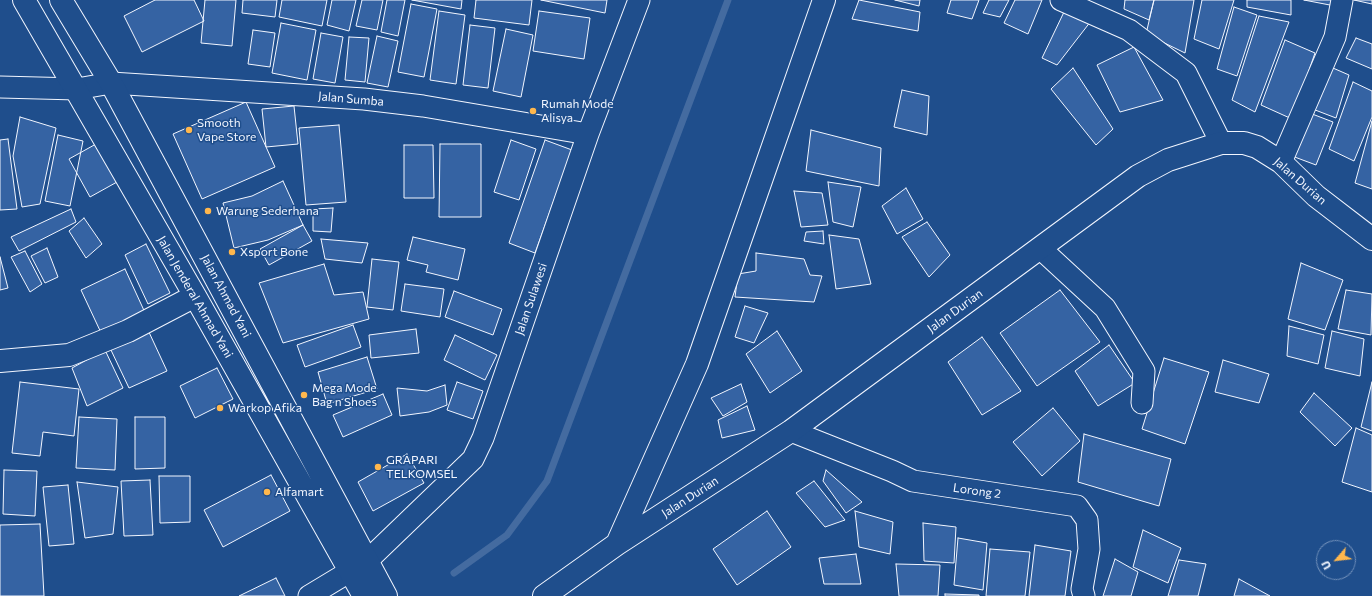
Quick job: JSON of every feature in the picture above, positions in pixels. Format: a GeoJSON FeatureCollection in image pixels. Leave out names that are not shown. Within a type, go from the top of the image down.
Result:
{"type":"FeatureCollection","features":[{"type":"Feature","properties":{"kind":"street","name":"Jalan Jenderal Ahmad Yani"},"geometry":{"type":"LineString","coordinates":[[24,0],[195,296],[373,591]]}},
{"type":"Feature","properties":{"kind":"street","name":"Jalan Ahmad Yani"},"geometry":{"type":"LineString","coordinates":[[61,0],[111,83],[359,566]]}},
{"type":"Feature","properties":{"kind":"street","name":"Jalan Sulawesi"},"geometry":{"type":"LineString","coordinates":[[309,596],[359,566],[473,459],[483,438],[588,134],[639,0]]}},
{"type":"Feature","properties":{"kind":"street"},"geometry":{"type":"LineString","coordinates":[[617,544],[697,364],[824,0]]}},
{"type":"Feature","properties":{"kind":"street"},"geometry":{"type":"LineString","coordinates":[[1061,0],[1129,30],[1186,73],[1221,143]]}},
{"type":"Feature","properties":{"kind":"street"},"geometry":{"type":"LineString","coordinates":[[1280,162],[1335,37],[1342,0]]}},
{"type":"Feature","properties":{"kind":"street","name":"Jalan Sumba"},"geometry":{"type":"LineString","coordinates":[[0,87],[76,89],[111,83],[364,99],[423,106],[588,134]]}},
{"type":"Feature","properties":{"kind":"street","name":"Jalan Durian"},"geometry":{"type":"LineString","coordinates":[[544,596],[617,544],[791,431],[1138,176],[1168,160],[1221,143],[1244,143],[1257,148],[1280,162],[1316,196],[1372,239]]}},
{"type":"Feature","properties":{"kind":"street"},"geometry":{"type":"LineString","coordinates":[[1040,248],[1105,308],[1144,371],[1142,403]]}},
{"type":"Feature","properties":{"kind":"street"},"geometry":{"type":"LineString","coordinates":[[0,361],[69,356],[128,331],[195,296]]}},
{"type":"Feature","properties":{"kind":"street","name":"Lorong 2"},"geometry":{"type":"LineString","coordinates":[[791,431],[914,481],[1077,506],[1087,520],[1089,549],[1082,589],[1084,596]]}},
{"type":"Feature","properties":{"kind":"building"},"geometry":{"type":"Polygon","coordinates":[[[155,0],[194,0],[204,21],[142,52],[124,16],[155,0]]]}},
{"type":"Feature","properties":{"kind":"building"},"geometry":{"type":"Polygon","coordinates":[[[205,0],[236,0],[232,46],[201,43],[205,0]]]}},
{"type":"Feature","properties":{"kind":"building"},"geometry":{"type":"Polygon","coordinates":[[[243,0],[277,0],[275,17],[242,13],[243,0]]]}},
{"type":"Feature","properties":{"kind":"building"},"geometry":{"type":"Polygon","coordinates":[[[282,0],[327,0],[322,26],[279,17],[282,0]]]}},
{"type":"Feature","properties":{"kind":"building"},"geometry":{"type":"Polygon","coordinates":[[[332,0],[356,0],[349,31],[327,25],[332,0]]]}},
{"type":"Feature","properties":{"kind":"building"},"geometry":{"type":"Polygon","coordinates":[[[362,0],[383,0],[377,30],[356,26],[362,0]]]}},
{"type":"Feature","properties":{"kind":"building"},"geometry":{"type":"Polygon","coordinates":[[[387,0],[405,0],[398,36],[381,32],[387,0]]]}},
{"type":"Feature","properties":{"kind":"building"},"geometry":{"type":"Polygon","coordinates":[[[412,0],[462,0],[461,9],[412,0]]]}},
{"type":"Feature","properties":{"kind":"building"},"geometry":{"type":"Polygon","coordinates":[[[476,0],[532,0],[529,25],[474,18],[476,0]]]}},
{"type":"Feature","properties":{"kind":"building"},"geometry":{"type":"Polygon","coordinates":[[[541,0],[607,0],[605,13],[541,0]]]}},
{"type":"Feature","properties":{"kind":"building"},"geometry":{"type":"Polygon","coordinates":[[[859,0],[920,12],[918,31],[852,19],[859,0]]]}},
{"type":"Feature","properties":{"kind":"building"},"geometry":{"type":"Polygon","coordinates":[[[895,0],[920,0],[919,6],[895,0]]]}},
{"type":"Feature","properties":{"kind":"building"},"geometry":{"type":"Polygon","coordinates":[[[951,0],[979,0],[972,19],[947,13],[951,0]]]}},
{"type":"Feature","properties":{"kind":"building"},"geometry":{"type":"Polygon","coordinates":[[[989,0],[1009,0],[1000,17],[983,13],[989,0]]]}},
{"type":"Feature","properties":{"kind":"building"},"geometry":{"type":"Polygon","coordinates":[[[1015,0],[1042,0],[1028,34],[1004,23],[1015,0]]]}},
{"type":"Feature","properties":{"kind":"building"},"geometry":{"type":"Polygon","coordinates":[[[1125,0],[1154,0],[1149,20],[1124,9],[1125,0]]]}},
{"type":"Feature","properties":{"kind":"building"},"geometry":{"type":"Polygon","coordinates":[[[1154,0],[1194,0],[1185,53],[1146,34],[1154,0]]]}},
{"type":"Feature","properties":{"kind":"building"},"geometry":{"type":"Polygon","coordinates":[[[1202,0],[1234,0],[1219,49],[1194,39],[1202,0]]]}},
{"type":"Feature","properties":{"kind":"building"},"geometry":{"type":"Polygon","coordinates":[[[1247,0],[1291,0],[1291,15],[1247,7],[1247,0]]]}},
{"type":"Feature","properties":{"kind":"building"},"geometry":{"type":"Polygon","coordinates":[[[1304,0],[1336,0],[1335,6],[1304,0]]]}},
{"type":"Feature","properties":{"kind":"building"},"geometry":{"type":"Polygon","coordinates":[[[1354,0],[1372,0],[1372,4],[1354,0]]]}},
{"type":"Feature","properties":{"kind":"building"},"geometry":{"type":"Polygon","coordinates":[[[411,4],[437,9],[424,77],[398,72],[411,4]]]}},
{"type":"Feature","properties":{"kind":"building"},"geometry":{"type":"Polygon","coordinates":[[[1234,7],[1257,15],[1237,76],[1217,69],[1234,7]]]}},
{"type":"Feature","properties":{"kind":"building"},"geometry":{"type":"Polygon","coordinates":[[[439,11],[465,15],[456,84],[430,80],[439,11]]]}},
{"type":"Feature","properties":{"kind":"building"},"geometry":{"type":"Polygon","coordinates":[[[539,11],[590,18],[584,59],[533,51],[539,11]]]}},
{"type":"Feature","properties":{"kind":"building"},"geometry":{"type":"Polygon","coordinates":[[[1064,12],[1091,21],[1057,65],[1042,58],[1064,12]]]}},
{"type":"Feature","properties":{"kind":"building"},"geometry":{"type":"Polygon","coordinates":[[[1259,16],[1289,22],[1255,112],[1232,100],[1259,16]]]}},
{"type":"Feature","properties":{"kind":"building"},"geometry":{"type":"Polygon","coordinates":[[[281,23],[316,30],[307,80],[272,73],[281,23]]]}},
{"type":"Feature","properties":{"kind":"building"},"geometry":{"type":"Polygon","coordinates":[[[470,25],[495,28],[488,88],[463,85],[470,25]]]}},
{"type":"Feature","properties":{"kind":"building"},"geometry":{"type":"Polygon","coordinates":[[[506,29],[533,35],[521,97],[493,91],[506,29]]]}},
{"type":"Feature","properties":{"kind":"building"},"geometry":{"type":"Polygon","coordinates":[[[253,30],[275,33],[270,67],[248,64],[253,30]]]}},
{"type":"Feature","properties":{"kind":"building"},"geometry":{"type":"Polygon","coordinates":[[[321,33],[343,37],[335,83],[313,79],[321,33]]]}},
{"type":"Feature","properties":{"kind":"building"},"geometry":{"type":"Polygon","coordinates":[[[377,36],[398,41],[388,87],[367,83],[377,36]]]}},
{"type":"Feature","properties":{"kind":"building"},"geometry":{"type":"Polygon","coordinates":[[[349,37],[369,38],[365,82],[345,80],[349,37]]]}},
{"type":"Feature","properties":{"kind":"building"},"geometry":{"type":"Polygon","coordinates":[[[1356,38],[1372,44],[1372,69],[1346,58],[1356,38]]]}},
{"type":"Feature","properties":{"kind":"building"},"geometry":{"type":"Polygon","coordinates":[[[1285,40],[1315,53],[1292,119],[1261,105],[1285,40]]]}},
{"type":"Feature","properties":{"kind":"building"},"geometry":{"type":"Polygon","coordinates":[[[1134,47],[1163,100],[1120,112],[1097,65],[1134,47]]]}},
{"type":"Feature","properties":{"kind":"building"},"geometry":{"type":"Polygon","coordinates":[[[1326,65],[1349,75],[1336,118],[1310,108],[1326,65]]]}},
{"type":"Feature","properties":{"kind":"building"},"geometry":{"type":"Polygon","coordinates":[[[1073,68],[1113,129],[1096,145],[1051,89],[1073,68]]]}},
{"type":"Feature","properties":{"kind":"building"},"geometry":{"type":"Polygon","coordinates":[[[1353,82],[1372,91],[1372,117],[1354,161],[1329,149],[1353,82]]]}},
{"type":"Feature","properties":{"kind":"building"},"geometry":{"type":"Polygon","coordinates":[[[902,90],[929,96],[927,135],[894,127],[902,90]]]}},
{"type":"Feature","properties":{"kind":"building"},"geometry":{"type":"Polygon","coordinates":[[[246,102],[275,167],[202,199],[173,134],[246,102]]]}},
{"type":"Feature","properties":{"kind":"building"},"geometry":{"type":"Polygon","coordinates":[[[294,106],[298,144],[266,147],[262,109],[294,106]]]}},
{"type":"Feature","properties":{"kind":"building"},"geometry":{"type":"Polygon","coordinates":[[[1307,112],[1333,122],[1316,165],[1292,156],[1307,112]]]}},
{"type":"Feature","properties":{"kind":"building"},"geometry":{"type":"Polygon","coordinates":[[[20,117],[56,128],[40,204],[22,207],[13,156],[20,117]]]}},
{"type":"Feature","properties":{"kind":"building"},"geometry":{"type":"Polygon","coordinates":[[[1372,121],[1372,189],[1355,183],[1372,121]]]}},
{"type":"Feature","properties":{"kind":"building"},"geometry":{"type":"Polygon","coordinates":[[[339,125],[346,202],[306,205],[299,128],[339,125]]]}},
{"type":"Feature","properties":{"kind":"building"},"geometry":{"type":"Polygon","coordinates":[[[811,130],[881,148],[879,186],[806,171],[811,130]]]}},
{"type":"Feature","properties":{"kind":"building"},"geometry":{"type":"Polygon","coordinates":[[[58,135],[83,141],[70,206],[45,201],[58,135]]]}},
{"type":"Feature","properties":{"kind":"building"},"geometry":{"type":"Polygon","coordinates":[[[8,139],[17,209],[0,210],[0,140],[8,139]]]}},
{"type":"Feature","properties":{"kind":"building"},"geometry":{"type":"Polygon","coordinates":[[[511,140],[536,149],[519,200],[494,192],[511,140]]]}},
{"type":"Feature","properties":{"kind":"building"},"geometry":{"type":"Polygon","coordinates":[[[545,140],[572,150],[535,253],[509,243],[545,140]]]}},
{"type":"Feature","properties":{"kind":"building"},"geometry":{"type":"Polygon","coordinates":[[[96,144],[117,182],[90,197],[69,159],[96,144]]]}},
{"type":"Feature","properties":{"kind":"building"},"geometry":{"type":"Polygon","coordinates":[[[440,144],[481,144],[481,217],[439,217],[440,144]]]}},
{"type":"Feature","properties":{"kind":"building"},"geometry":{"type":"Polygon","coordinates":[[[404,145],[433,145],[434,198],[404,198],[404,145]]]}},
{"type":"Feature","properties":{"kind":"building"},"geometry":{"type":"Polygon","coordinates":[[[283,181],[303,225],[268,240],[234,248],[223,203],[252,196],[283,181]]]}},
{"type":"Feature","properties":{"kind":"building"},"geometry":{"type":"Polygon","coordinates":[[[828,182],[861,187],[853,227],[833,222],[828,182]]]}},
{"type":"Feature","properties":{"kind":"building"},"geometry":{"type":"Polygon","coordinates":[[[906,188],[923,219],[897,234],[882,206],[906,188]]]}},
{"type":"Feature","properties":{"kind":"building"},"geometry":{"type":"Polygon","coordinates":[[[794,191],[822,193],[828,225],[801,227],[794,191]]]}},
{"type":"Feature","properties":{"kind":"building"},"geometry":{"type":"Polygon","coordinates":[[[333,208],[331,232],[313,231],[313,209],[333,208]]]}},
{"type":"Feature","properties":{"kind":"building"},"geometry":{"type":"Polygon","coordinates":[[[71,209],[76,222],[19,251],[11,237],[71,209]]]}},
{"type":"Feature","properties":{"kind":"building"},"geometry":{"type":"Polygon","coordinates":[[[84,218],[102,244],[86,258],[69,231],[84,218]]]}},
{"type":"Feature","properties":{"kind":"building"},"geometry":{"type":"Polygon","coordinates":[[[927,222],[950,255],[929,277],[902,237],[927,222]]]}},
{"type":"Feature","properties":{"kind":"building"},"geometry":{"type":"Polygon","coordinates":[[[303,225],[312,241],[269,265],[260,249],[303,225]]]}},
{"type":"Feature","properties":{"kind":"building"},"geometry":{"type":"Polygon","coordinates":[[[823,231],[824,244],[804,241],[806,232],[823,231]]]}},
{"type":"Feature","properties":{"kind":"building"},"geometry":{"type":"Polygon","coordinates":[[[829,235],[859,239],[871,284],[836,289],[829,235]]]}},
{"type":"Feature","properties":{"kind":"building"},"geometry":{"type":"Polygon","coordinates":[[[413,237],[465,249],[458,280],[426,272],[428,265],[407,260],[413,237]]]}},
{"type":"Feature","properties":{"kind":"building"},"geometry":{"type":"Polygon","coordinates":[[[321,239],[368,243],[362,263],[325,259],[321,239]]]}},
{"type":"Feature","properties":{"kind":"building"},"geometry":{"type":"Polygon","coordinates":[[[146,244],[170,293],[148,304],[125,255],[146,244]]]}},
{"type":"Feature","properties":{"kind":"building"},"geometry":{"type":"Polygon","coordinates":[[[47,248],[58,277],[45,283],[31,256],[47,248]]]}},
{"type":"Feature","properties":{"kind":"building"},"geometry":{"type":"Polygon","coordinates":[[[25,251],[42,284],[30,292],[11,257],[25,251]]]}},
{"type":"Feature","properties":{"kind":"building"},"geometry":{"type":"Polygon","coordinates":[[[756,253],[804,259],[810,275],[822,276],[814,302],[735,297],[738,274],[756,271],[756,253]]]}},
{"type":"Feature","properties":{"kind":"building"},"geometry":{"type":"Polygon","coordinates":[[[0,257],[8,288],[0,290],[0,257]]]}},
{"type":"Feature","properties":{"kind":"building"},"geometry":{"type":"Polygon","coordinates":[[[372,259],[399,262],[393,310],[367,307],[372,259]]]}},
{"type":"Feature","properties":{"kind":"building"},"geometry":{"type":"Polygon","coordinates":[[[1301,263],[1343,280],[1325,330],[1288,319],[1301,263]]]}},
{"type":"Feature","properties":{"kind":"building"},"geometry":{"type":"Polygon","coordinates":[[[324,264],[334,295],[363,292],[369,319],[283,343],[259,283],[324,264]]]}},
{"type":"Feature","properties":{"kind":"building"},"geometry":{"type":"Polygon","coordinates":[[[125,269],[147,317],[103,337],[81,290],[125,269]]]}},
{"type":"Feature","properties":{"kind":"building"},"geometry":{"type":"Polygon","coordinates":[[[405,284],[444,289],[440,317],[401,311],[405,284]]]}},
{"type":"Feature","properties":{"kind":"building"},"geometry":{"type":"Polygon","coordinates":[[[1060,290],[1100,342],[1037,386],[1000,333],[1060,290]]]}},
{"type":"Feature","properties":{"kind":"building"},"geometry":{"type":"Polygon","coordinates":[[[1346,290],[1372,294],[1371,335],[1338,329],[1346,290]]]}},
{"type":"Feature","properties":{"kind":"building"},"geometry":{"type":"Polygon","coordinates":[[[454,291],[502,309],[493,335],[445,317],[454,291]]]}},
{"type":"Feature","properties":{"kind":"building"},"geometry":{"type":"Polygon","coordinates":[[[745,306],[768,313],[754,343],[735,337],[745,306]]]}},
{"type":"Feature","properties":{"kind":"building"},"geometry":{"type":"Polygon","coordinates":[[[353,325],[361,347],[305,367],[297,345],[353,325]]]}},
{"type":"Feature","properties":{"kind":"building"},"geometry":{"type":"Polygon","coordinates":[[[1289,326],[1324,335],[1318,364],[1287,356],[1289,326]]]}},
{"type":"Feature","properties":{"kind":"building"},"geometry":{"type":"Polygon","coordinates":[[[416,329],[419,353],[371,358],[369,335],[416,329]]]}},
{"type":"Feature","properties":{"kind":"building"},"geometry":{"type":"Polygon","coordinates":[[[148,330],[167,371],[129,388],[110,348],[148,330]]]}},
{"type":"Feature","properties":{"kind":"building"},"geometry":{"type":"Polygon","coordinates":[[[777,331],[802,371],[770,393],[746,354],[777,331]]]}},
{"type":"Feature","properties":{"kind":"building"},"geometry":{"type":"Polygon","coordinates":[[[1332,331],[1364,339],[1360,376],[1325,368],[1332,331]]]}},
{"type":"Feature","properties":{"kind":"building"},"geometry":{"type":"Polygon","coordinates":[[[455,335],[497,355],[485,380],[444,360],[455,335]]]}},
{"type":"Feature","properties":{"kind":"building"},"geometry":{"type":"Polygon","coordinates":[[[982,337],[1021,391],[982,415],[948,362],[982,337]]]}},
{"type":"Feature","properties":{"kind":"building"},"geometry":{"type":"Polygon","coordinates":[[[1109,345],[1135,383],[1098,406],[1075,371],[1109,345]]]}},
{"type":"Feature","properties":{"kind":"building"},"geometry":{"type":"Polygon","coordinates":[[[105,350],[123,388],[87,406],[72,368],[105,350]]]}},
{"type":"Feature","properties":{"kind":"building"},"geometry":{"type":"Polygon","coordinates":[[[367,357],[377,389],[327,404],[318,372],[367,357]]]}},
{"type":"Feature","properties":{"kind":"building"},"geometry":{"type":"Polygon","coordinates":[[[1164,358],[1209,372],[1185,444],[1142,429],[1164,358]]]}},
{"type":"Feature","properties":{"kind":"building"},"geometry":{"type":"Polygon","coordinates":[[[1223,360],[1269,374],[1259,403],[1215,392],[1223,360]]]}},
{"type":"Feature","properties":{"kind":"building"},"geometry":{"type":"Polygon","coordinates":[[[217,368],[233,399],[195,418],[180,386],[217,368]]]}},
{"type":"Feature","properties":{"kind":"building"},"geometry":{"type":"Polygon","coordinates":[[[20,382],[79,389],[74,436],[43,432],[40,456],[12,453],[20,382]]]}},
{"type":"Feature","properties":{"kind":"building"},"geometry":{"type":"Polygon","coordinates":[[[457,382],[483,391],[473,419],[447,410],[457,382]]]}},
{"type":"Feature","properties":{"kind":"building"},"geometry":{"type":"Polygon","coordinates":[[[1372,382],[1372,431],[1361,427],[1372,382]]]}},
{"type":"Feature","properties":{"kind":"building"},"geometry":{"type":"Polygon","coordinates":[[[741,384],[747,402],[723,416],[711,398],[741,384]]]}},
{"type":"Feature","properties":{"kind":"building"},"geometry":{"type":"Polygon","coordinates":[[[445,385],[447,405],[429,412],[400,416],[397,388],[427,391],[445,385]]]}},
{"type":"Feature","properties":{"kind":"building"},"geometry":{"type":"Polygon","coordinates":[[[1314,393],[1352,428],[1335,446],[1300,412],[1314,393]]]}},
{"type":"Feature","properties":{"kind":"building"},"geometry":{"type":"Polygon","coordinates":[[[383,394],[392,415],[343,437],[333,415],[383,394]]]}},
{"type":"Feature","properties":{"kind":"building"},"geometry":{"type":"Polygon","coordinates":[[[747,406],[755,430],[722,438],[718,420],[747,406]]]}},
{"type":"Feature","properties":{"kind":"building"},"geometry":{"type":"Polygon","coordinates":[[[1053,408],[1080,441],[1042,476],[1013,442],[1053,408]]]}},
{"type":"Feature","properties":{"kind":"building"},"geometry":{"type":"Polygon","coordinates":[[[79,417],[117,419],[115,470],[76,468],[79,417]]]}},
{"type":"Feature","properties":{"kind":"building"},"geometry":{"type":"Polygon","coordinates":[[[135,417],[165,417],[165,468],[135,469],[135,417]]]}},
{"type":"Feature","properties":{"kind":"building"},"geometry":{"type":"Polygon","coordinates":[[[1356,428],[1372,435],[1372,492],[1342,482],[1356,428]]]}},
{"type":"Feature","properties":{"kind":"building"},"geometry":{"type":"Polygon","coordinates":[[[1084,434],[1171,459],[1159,506],[1078,482],[1084,434]]]}},
{"type":"Feature","properties":{"kind":"building"},"geometry":{"type":"Polygon","coordinates":[[[407,454],[424,483],[373,511],[358,482],[407,454]]]}},
{"type":"Feature","properties":{"kind":"building"},"geometry":{"type":"Polygon","coordinates":[[[4,470],[37,471],[35,516],[3,514],[4,470]]]}},
{"type":"Feature","properties":{"kind":"building"},"geometry":{"type":"Polygon","coordinates":[[[826,470],[862,502],[846,513],[823,481],[826,470]]]}},
{"type":"Feature","properties":{"kind":"building"},"geometry":{"type":"Polygon","coordinates":[[[271,475],[290,511],[223,547],[204,510],[271,475]]]}},
{"type":"Feature","properties":{"kind":"building"},"geometry":{"type":"Polygon","coordinates":[[[159,476],[190,476],[190,522],[160,523],[159,476]]]}},
{"type":"Feature","properties":{"kind":"building"},"geometry":{"type":"Polygon","coordinates":[[[150,480],[153,535],[124,536],[121,481],[150,480]]]}},
{"type":"Feature","properties":{"kind":"building"},"geometry":{"type":"Polygon","coordinates":[[[814,481],[845,520],[825,527],[796,493],[814,481]]]}},
{"type":"Feature","properties":{"kind":"building"},"geometry":{"type":"Polygon","coordinates":[[[77,482],[118,487],[113,534],[85,538],[77,482]]]}},
{"type":"Feature","properties":{"kind":"building"},"geometry":{"type":"Polygon","coordinates":[[[68,485],[74,544],[49,546],[43,487],[68,485]]]}},
{"type":"Feature","properties":{"kind":"building"},"geometry":{"type":"Polygon","coordinates":[[[767,511],[791,547],[737,585],[713,549],[767,511]]]}},
{"type":"Feature","properties":{"kind":"building"},"geometry":{"type":"Polygon","coordinates":[[[855,511],[893,522],[890,554],[859,547],[855,511]]]}},
{"type":"Feature","properties":{"kind":"building"},"geometry":{"type":"Polygon","coordinates":[[[923,523],[956,527],[954,563],[924,561],[923,523]]]}},
{"type":"Feature","properties":{"kind":"building"},"geometry":{"type":"Polygon","coordinates":[[[40,524],[44,596],[0,596],[0,525],[40,524]]]}},
{"type":"Feature","properties":{"kind":"building"},"geometry":{"type":"Polygon","coordinates":[[[1143,530],[1181,548],[1168,583],[1133,567],[1143,530]]]}},
{"type":"Feature","properties":{"kind":"building"},"geometry":{"type":"Polygon","coordinates":[[[958,538],[987,543],[983,590],[954,585],[958,538]]]}},
{"type":"Feature","properties":{"kind":"building"},"geometry":{"type":"Polygon","coordinates":[[[1035,545],[1071,551],[1065,596],[1029,596],[1035,545]]]}},
{"type":"Feature","properties":{"kind":"building"},"geometry":{"type":"Polygon","coordinates":[[[990,549],[1030,552],[1025,596],[986,596],[990,549]]]}},
{"type":"Feature","properties":{"kind":"building"},"geometry":{"type":"Polygon","coordinates":[[[856,554],[861,584],[824,584],[819,558],[856,554]]]}},
{"type":"Feature","properties":{"kind":"building"},"geometry":{"type":"Polygon","coordinates":[[[1115,559],[1138,572],[1131,596],[1103,596],[1115,559]]]}},
{"type":"Feature","properties":{"kind":"building"},"geometry":{"type":"Polygon","coordinates":[[[1179,560],[1206,564],[1198,596],[1168,596],[1179,560]]]}},
{"type":"Feature","properties":{"kind":"building"},"geometry":{"type":"Polygon","coordinates":[[[896,564],[940,565],[938,596],[899,596],[896,564]]]}},
{"type":"Feature","properties":{"kind":"building"},"geometry":{"type":"Polygon","coordinates":[[[276,578],[285,596],[239,596],[276,578]]]}},
{"type":"Feature","properties":{"kind":"building"},"geometry":{"type":"Polygon","coordinates":[[[1239,579],[1270,596],[1234,596],[1239,579]]]}},
{"type":"Feature","properties":{"kind":"building"},"geometry":{"type":"Polygon","coordinates":[[[945,594],[979,595],[979,596],[945,596],[945,594]]]}},
{"type":"Feature","properties":{"kind":"waterway"},"geometry":{"type":"LineString","coordinates":[[454,573],[507,535],[547,481],[728,0]]}},
{"type":"Feature","properties":{"kind":"place","name":"Rumah Mode Alisya"},"geometry":{"type":"Point","coordinates":[533,111]}},
{"type":"Feature","properties":{"kind":"place","name":"Smooth Vape Store"},"geometry":{"type":"Point","coordinates":[189,130]}},
{"type":"Feature","properties":{"kind":"place","name":"Warung Sederhana"},"geometry":{"type":"Point","coordinates":[208,211]}},
{"type":"Feature","properties":{"kind":"place","name":"Xsport Bone"},"geometry":{"type":"Point","coordinates":[232,252]}},
{"type":"Feature","properties":{"kind":"place","name":"Mega Mode Bag n Shoes"},"geometry":{"type":"Point","coordinates":[304,395]}},
{"type":"Feature","properties":{"kind":"place","name":"Warkop Afika"},"geometry":{"type":"Point","coordinates":[220,408]}},
{"type":"Feature","properties":{"kind":"place","name":"GRAPARI TELKOMSEL"},"geometry":{"type":"Point","coordinates":[378,467]}},
{"type":"Feature","properties":{"kind":"place","name":"Alfamart"},"geometry":{"type":"Point","coordinates":[267,492]}}]}
